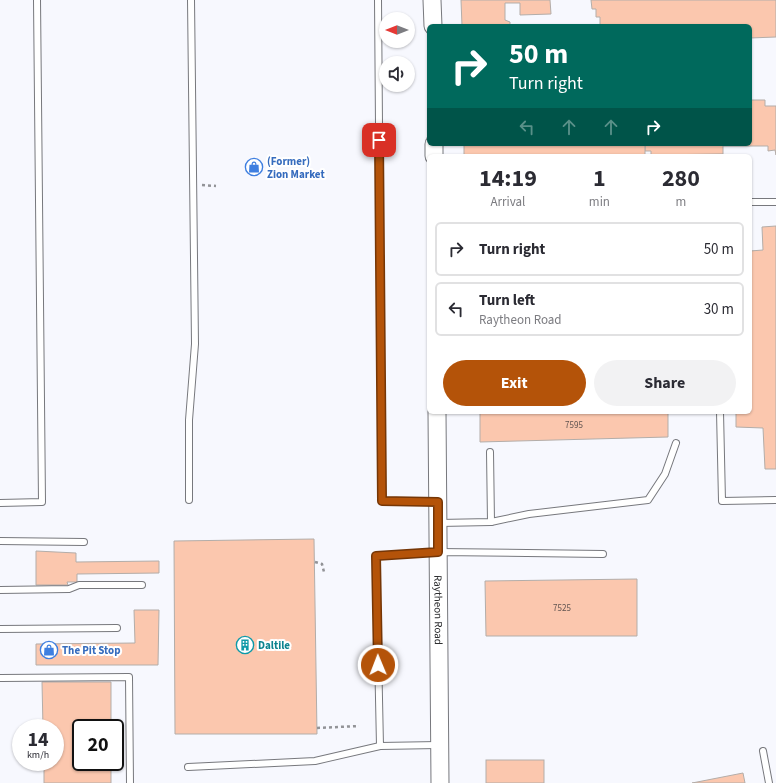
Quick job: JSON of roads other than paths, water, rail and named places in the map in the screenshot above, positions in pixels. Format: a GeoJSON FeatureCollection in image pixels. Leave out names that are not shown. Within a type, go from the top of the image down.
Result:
{"type":"FeatureCollection","features":[{"type":"Feature","properties":{"kind":"street"},"geometry":{"type":"LineString","coordinates":[[432,0],[433,24]]}},
{"type":"Feature","properties":{"kind":"street","name":"Raytheon Road"},"geometry":{"type":"LineString","coordinates":[[437,414],[440,783]]}},
{"type":"Feature","properties":{"kind":"lane"},"geometry":{"type":"LineString","coordinates":[[0,503],[42,502],[37,0]]}},
{"type":"Feature","properties":{"kind":"lane"},"geometry":{"type":"LineString","coordinates":[[189,500],[189,420],[195,344],[191,0]]}},
{"type":"Feature","properties":{"kind":"lane"},"geometry":{"type":"LineString","coordinates":[[378,0],[382,501],[438,502]]}},
{"type":"Feature","properties":{"kind":"lane"},"geometry":{"type":"LineString","coordinates":[[752,202],[776,202]]}},
{"type":"Feature","properties":{"kind":"lane"},"geometry":{"type":"LineString","coordinates":[[720,414],[722,501],[776,500]]}},
{"type":"Feature","properties":{"kind":"lane"},"geometry":{"type":"LineString","coordinates":[[438,523],[491,522],[529,514],[648,500],[665,474],[676,443]]}},
{"type":"Feature","properties":{"kind":"lane"},"geometry":{"type":"LineString","coordinates":[[490,452],[491,522]]}},
{"type":"Feature","properties":{"kind":"lane"},"geometry":{"type":"LineString","coordinates":[[0,541],[84,542]]}},
{"type":"Feature","properties":{"kind":"lane"},"geometry":{"type":"LineString","coordinates":[[380,746],[376,556],[438,552],[603,554]]}},
{"type":"Feature","properties":{"kind":"lane"},"geometry":{"type":"LineString","coordinates":[[0,590],[69,589],[78,585],[142,585]]}},
{"type":"Feature","properties":{"kind":"lane"},"geometry":{"type":"LineString","coordinates":[[0,629],[117,628]]}},
{"type":"Feature","properties":{"kind":"lane"},"geometry":{"type":"LineString","coordinates":[[0,678],[129,677],[130,783]]}},
{"type":"Feature","properties":{"kind":"lane"},"geometry":{"type":"LineString","coordinates":[[188,767],[315,761],[380,746],[440,745]]}},
{"type":"Feature","properties":{"kind":"lane"},"geometry":{"type":"LineString","coordinates":[[763,751],[769,783]]}},
{"type":"Feature","properties":{"kind":"place","name":"(Former) Zion Market"},"geometry":{"type":"Point","coordinates":[254,167]}},
{"type":"Feature","properties":{"kind":"place","name":"Daltile"},"geometry":{"type":"Point","coordinates":[245,645]}},
{"type":"Feature","properties":{"kind":"place","name":"The Pit Stop"},"geometry":{"type":"Point","coordinates":[49,650]}}]}
